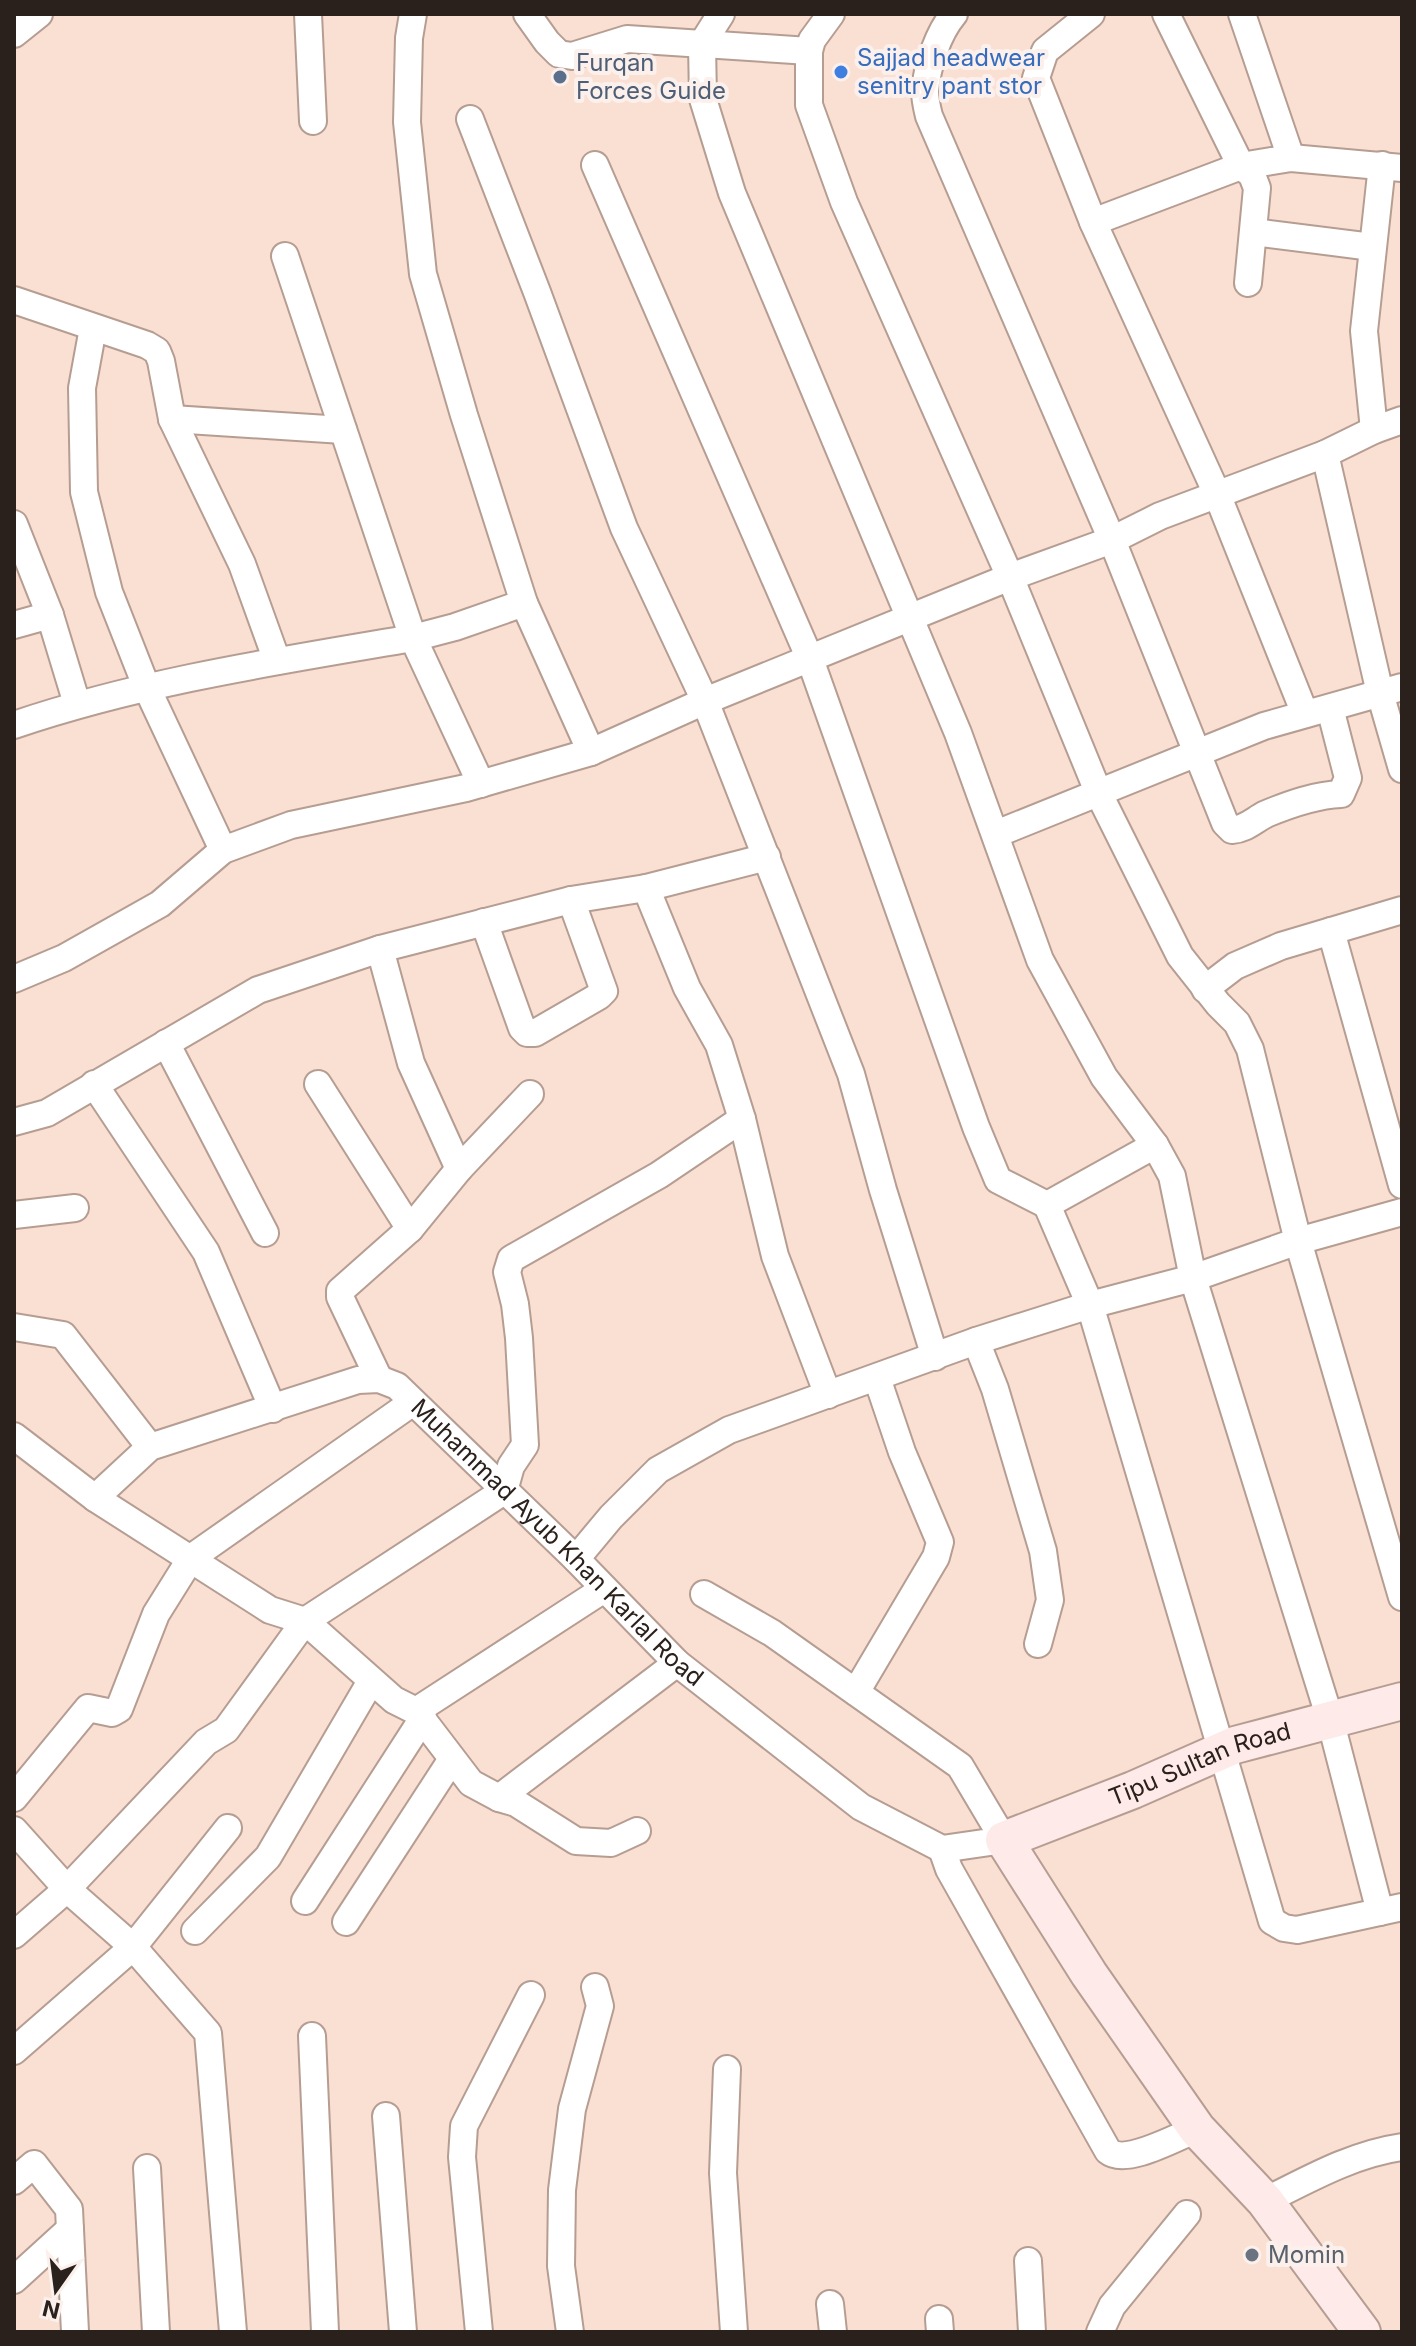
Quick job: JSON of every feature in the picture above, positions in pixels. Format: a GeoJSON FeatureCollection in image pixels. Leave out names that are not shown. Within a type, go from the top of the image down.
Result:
{"type":"FeatureCollection","features":[{"type":"Feature","properties":{"kind":"main road","name":"Tipu Sultan Road"},"geometry":{"type":"LineString","coordinates":[[1004,1840],[1133,1790],[1235,1745],[1402,1701]]}},
{"type":"Feature","properties":{"kind":"main road"},"geometry":{"type":"LineString","coordinates":[[1004,1840],[1089,1974],[1197,2129],[1265,2201],[1362,2332]]}},
{"type":"Feature","properties":{"kind":"street"},"geometry":{"type":"LineString","coordinates":[[14,34],[39,14]]}},
{"type":"Feature","properties":{"kind":"street"},"geometry":{"type":"LineString","coordinates":[[308,14],[313,121]]}},
{"type":"Feature","properties":{"kind":"street"},"geometry":{"type":"LineString","coordinates":[[413,14],[409,38],[407,122],[423,274],[524,603],[591,752]]}},
{"type":"Feature","properties":{"kind":"street"},"geometry":{"type":"LineString","coordinates":[[527,14],[559,54],[572,56],[627,39],[809,51]]}},
{"type":"Feature","properties":{"kind":"street"},"geometry":{"type":"LineString","coordinates":[[595,165],[810,659],[998,1180],[1047,1205],[1090,1305],[1272,1921],[1284,1928],[1297,1930],[1391,1909],[1193,1278],[1172,1176],[1155,1145],[1104,1077],[1040,960],[996,834],[910,618],[732,193],[703,99],[702,44],[721,14]]}},
{"type":"Feature","properties":{"kind":"street"},"geometry":{"type":"LineString","coordinates":[[831,14],[812,40],[809,51],[809,105],[844,202],[1010,577],[1099,794],[1180,956],[1237,1023],[1250,1049],[1298,1241],[1402,1597]]}},
{"type":"Feature","properties":{"kind":"street"},"geometry":{"type":"LineString","coordinates":[[954,14],[946,22],[935,50],[925,92],[929,116],[1112,540],[1225,823],[1232,830],[1242,829],[1285,807],[1322,795],[1341,794],[1348,778],[1093,222],[1036,78],[1045,51],[1091,14]]}},
{"type":"Feature","properties":{"kind":"street"},"geometry":{"type":"LineString","coordinates":[[1166,14],[1241,166],[1252,175],[1257,188],[1248,283]]}},
{"type":"Feature","properties":{"kind":"street"},"geometry":{"type":"LineString","coordinates":[[1242,14],[1291,158]]}},
{"type":"Feature","properties":{"kind":"street"},"geometry":{"type":"LineString","coordinates":[[470,119],[624,528],[705,701],[851,1074],[935,1357]]}},
{"type":"Feature","properties":{"kind":"street"},"geometry":{"type":"LineString","coordinates":[[1093,222],[1241,166],[1291,158],[1392,166],[1372,247],[1364,331],[1374,430]]}},
{"type":"Feature","properties":{"kind":"street"},"geometry":{"type":"LineString","coordinates":[[1254,232],[1372,247]]}},
{"type":"Feature","properties":{"kind":"street"},"geometry":{"type":"LineString","coordinates":[[285,256],[413,638],[481,784]]}},
{"type":"Feature","properties":{"kind":"street"},"geometry":{"type":"LineString","coordinates":[[14,300],[157,351],[172,419],[242,564],[277,661]]}},
{"type":"Feature","properties":{"kind":"street"},"geometry":{"type":"LineString","coordinates":[[93,328],[82,388],[84,492],[109,592],[146,686],[223,850]]}},
{"type":"Feature","properties":{"kind":"street"},"geometry":{"type":"LineString","coordinates":[[172,419],[343,430]]}},
{"type":"Feature","properties":{"kind":"street"},"geometry":{"type":"LineString","coordinates":[[14,979],[64,958],[160,904],[223,850],[291,825],[481,784],[591,752],[705,701],[1010,577],[1112,540],[1160,516],[1325,454],[1402,420]]}},
{"type":"Feature","properties":{"kind":"street"},"geometry":{"type":"LineString","coordinates":[[1325,454],[1391,690],[1402,769]]}},
{"type":"Feature","properties":{"kind":"street"},"geometry":{"type":"LineString","coordinates":[[14,524],[50,615],[77,704]]}},
{"type":"Feature","properties":{"kind":"street"},"geometry":{"type":"LineString","coordinates":[[14,725],[146,686],[413,638],[524,603]]}},
{"type":"Feature","properties":{"kind":"street"},"geometry":{"type":"LineString","coordinates":[[14,625],[50,615]]}},
{"type":"Feature","properties":{"kind":"street"},"geometry":{"type":"LineString","coordinates":[[996,834],[1264,726],[1391,690]]}},
{"type":"Feature","properties":{"kind":"street"},"geometry":{"type":"LineString","coordinates":[[14,1122],[47,1113],[258,990],[380,949],[571,900],[646,888],[767,857]]}},
{"type":"Feature","properties":{"kind":"street"},"geometry":{"type":"LineString","coordinates":[[646,888],[687,988],[719,1045],[742,1119],[775,1256],[828,1395]]}},
{"type":"Feature","properties":{"kind":"street"},"geometry":{"type":"LineString","coordinates":[[484,922],[522,1028],[527,1033],[535,1033],[604,991],[571,900]]}},
{"type":"Feature","properties":{"kind":"street"},"geometry":{"type":"LineString","coordinates":[[1205,989],[1235,966],[1281,946],[1402,910]]}},
{"type":"Feature","properties":{"kind":"street"},"geometry":{"type":"LineString","coordinates":[[1331,931],[1402,1185]]}},
{"type":"Feature","properties":{"kind":"street"},"geometry":{"type":"LineString","coordinates":[[380,949],[411,1063],[459,1169]]}},
{"type":"Feature","properties":{"kind":"street"},"geometry":{"type":"LineString","coordinates":[[166,1043],[265,1233]]}},
{"type":"Feature","properties":{"kind":"street"},"geometry":{"type":"LineString","coordinates":[[94,1084],[206,1252],[273,1409]]}},
{"type":"Feature","properties":{"kind":"street"},"geometry":{"type":"LineString","coordinates":[[318,1084],[410,1229]]}},
{"type":"Feature","properties":{"kind":"street"},"geometry":{"type":"LineString","coordinates":[[95,1498],[150,1447],[358,1380],[379,1379],[340,1297],[340,1291],[410,1229],[459,1169],[530,1094]]}},
{"type":"Feature","properties":{"kind":"street"},"geometry":{"type":"LineString","coordinates":[[14,1935],[67,1889],[206,1742],[226,1730],[305,1621],[504,1491],[511,1466],[525,1445],[519,1338],[507,1272],[511,1259],[659,1175],[742,1119]]}},
{"type":"Feature","properties":{"kind":"street"},"geometry":{"type":"LineString","coordinates":[[1047,1205],[1155,1145]]}},
{"type":"Feature","properties":{"kind":"street"},"geometry":{"type":"LineString","coordinates":[[14,1215],[75,1208]]}},
{"type":"Feature","properties":{"kind":"street"},"geometry":{"type":"LineString","coordinates":[[576,1559],[611,1517],[658,1470],[729,1430],[976,1341],[1090,1305],[1193,1278],[1298,1241],[1402,1212]]}},
{"type":"Feature","properties":{"kind":"street"},"geometry":{"type":"LineString","coordinates":[[14,1327],[63,1335],[150,1447]]}},
{"type":"Feature","properties":{"kind":"street"},"geometry":{"type":"LineString","coordinates":[[976,1341],[995,1389],[1043,1551],[1050,1600],[1038,1644]]}},
{"type":"Feature","properties":{"kind":"street"},"geometry":{"type":"LineString","coordinates":[[856,1692],[936,1557],[940,1542],[902,1452],[877,1378]]}},
{"type":"Feature","properties":{"kind":"street","name":"Muhammad Ayub Khan Karlal Road"},"geometry":{"type":"LineString","coordinates":[[379,1379],[397,1386],[576,1559],[677,1663],[861,1807],[942,1849]]}},
{"type":"Feature","properties":{"kind":"street"},"geometry":{"type":"LineString","coordinates":[[14,1798],[88,1708],[112,1713],[119,1709],[156,1614],[191,1558],[413,1402]]}},
{"type":"Feature","properties":{"kind":"street"},"geometry":{"type":"LineString","coordinates":[[14,1436],[95,1498],[270,1610],[305,1621],[394,1700],[420,1715],[471,1783],[516,1803],[576,1841],[611,1843],[637,1831]]}},
{"type":"Feature","properties":{"kind":"street"},"geometry":{"type":"LineString","coordinates":[[305,1901],[420,1715],[604,1589]]}},
{"type":"Feature","properties":{"kind":"street"},"geometry":{"type":"LineString","coordinates":[[704,1594],[772,1633],[960,1766],[1004,1840],[942,1849],[949,1869],[1108,2151],[1114,2156],[1129,2156],[1197,2129]]}},
{"type":"Feature","properties":{"kind":"street"},"geometry":{"type":"LineString","coordinates":[[499,1798],[677,1663]]}},
{"type":"Feature","properties":{"kind":"street"},"geometry":{"type":"LineString","coordinates":[[195,1931],[268,1857],[371,1681]]}},
{"type":"Feature","properties":{"kind":"street"},"geometry":{"type":"LineString","coordinates":[[346,1922],[452,1759]]}},
{"type":"Feature","properties":{"kind":"street"},"geometry":{"type":"LineString","coordinates":[[14,2051],[133,1947],[228,1828]]}},
{"type":"Feature","properties":{"kind":"street"},"geometry":{"type":"LineString","coordinates":[[14,1830],[67,1889],[133,1947],[208,2033],[233,2332]]}},
{"type":"Feature","properties":{"kind":"street"},"geometry":{"type":"LineString","coordinates":[[570,2332],[561,2266],[562,2190],[572,2109],[600,2006],[595,1987]]}},
{"type":"Feature","properties":{"kind":"street"},"geometry":{"type":"LineString","coordinates":[[479,2332],[462,2157],[464,2126],[531,1995]]}},
{"type":"Feature","properties":{"kind":"street"},"geometry":{"type":"LineString","coordinates":[[312,2036],[325,2332]]}},
{"type":"Feature","properties":{"kind":"street"},"geometry":{"type":"LineString","coordinates":[[727,2069],[723,2173],[734,2332]]}},
{"type":"Feature","properties":{"kind":"street"},"geometry":{"type":"LineString","coordinates":[[386,2116],[403,2332]]}},
{"type":"Feature","properties":{"kind":"street"},"geometry":{"type":"LineString","coordinates":[[1265,2201],[1334,2167],[1402,2147]]}},
{"type":"Feature","properties":{"kind":"street"},"geometry":{"type":"LineString","coordinates":[[14,2181],[34,2164],[69,2209],[75,2332]]}},
{"type":"Feature","properties":{"kind":"street"},"geometry":{"type":"LineString","coordinates":[[147,2168],[156,2332]]}},
{"type":"Feature","properties":{"kind":"street"},"geometry":{"type":"LineString","coordinates":[[1100,2332],[1112,2306],[1187,2214]]}},
{"type":"Feature","properties":{"kind":"street"},"geometry":{"type":"LineString","coordinates":[[14,2280],[70,2229]]}},
{"type":"Feature","properties":{"kind":"street"},"geometry":{"type":"LineString","coordinates":[[1028,2261],[1032,2332]]}},
{"type":"Feature","properties":{"kind":"street"},"geometry":{"type":"LineString","coordinates":[[830,2304],[833,2332]]}},
{"type":"Feature","properties":{"kind":"place","name":"Sajjad headwear senitry pant stor"},"geometry":{"type":"Point","coordinates":[841,72]}},
{"type":"Feature","properties":{"kind":"place","name":"Furqan Forces Guide"},"geometry":{"type":"Point","coordinates":[560,77]}},
{"type":"Feature","properties":{"kind":"place","name":"Momin"},"geometry":{"type":"Point","coordinates":[1252,2255]}}]}
